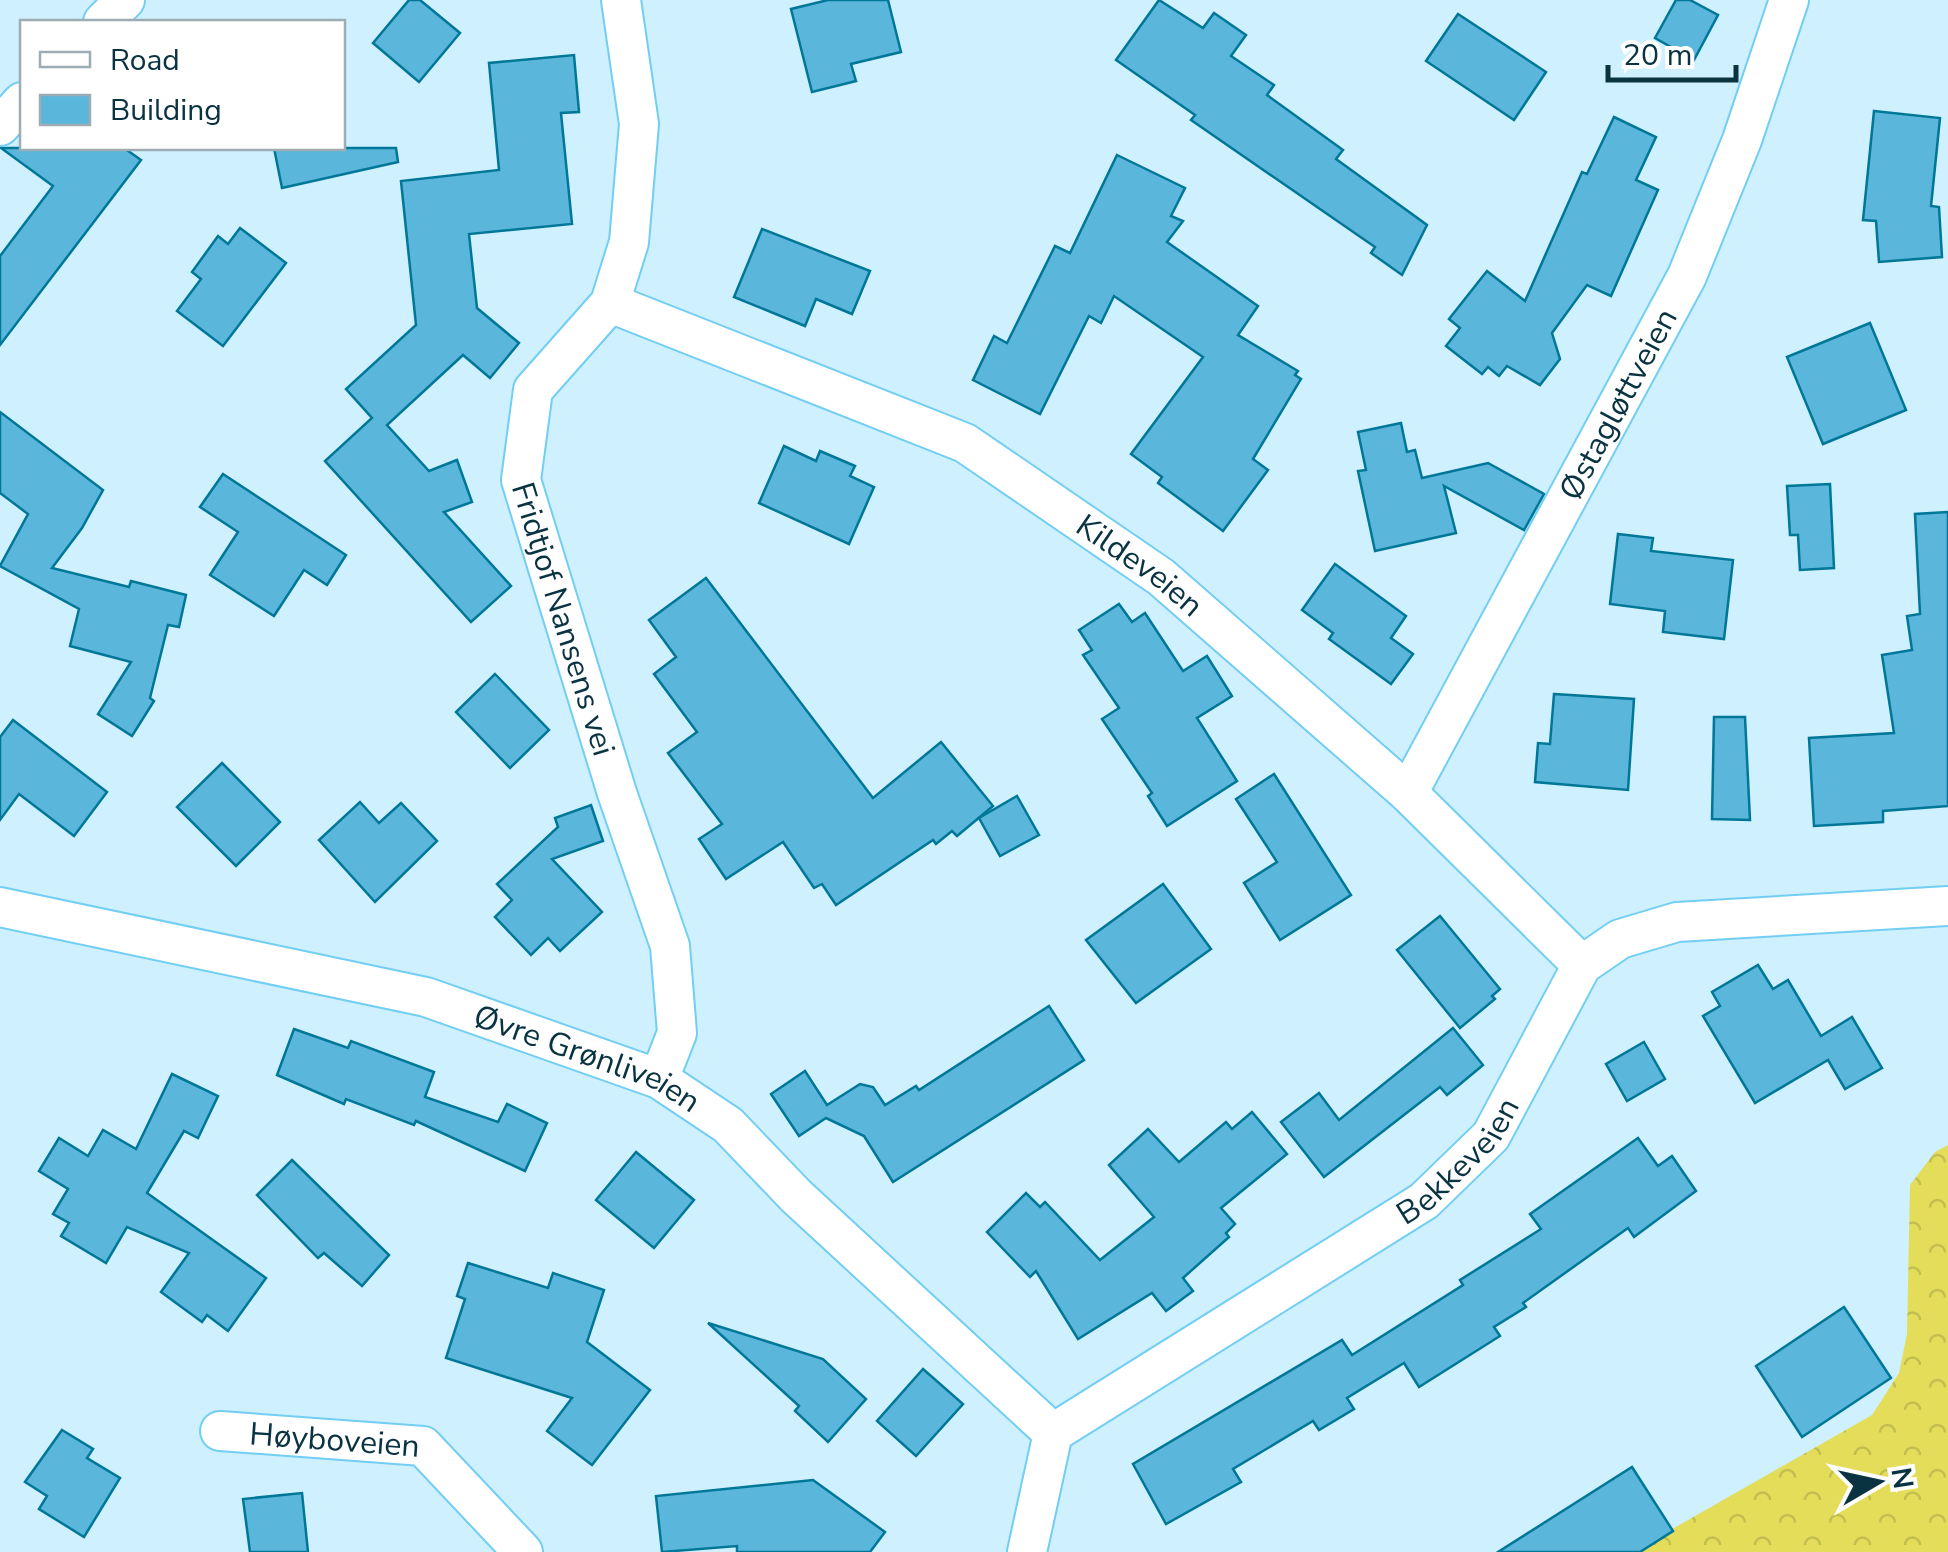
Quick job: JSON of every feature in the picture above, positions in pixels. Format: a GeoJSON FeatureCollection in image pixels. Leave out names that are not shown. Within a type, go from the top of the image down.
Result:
{"type":"FeatureCollection","features":[{"type":"Feature","properties":{"kind":"street"},"geometry":{"type":"LineString","coordinates":[[104,20],[125,0]]}},
{"type":"Feature","properties":{"kind":"street","name":"Fridtjof Nansens vei"},"geometry":{"type":"LineString","coordinates":[[621,0],[639,124],[629,242],[610,303],[533,390],[521,480],[617,794],[670,946],[677,1033],[659,1079]]}},
{"type":"Feature","properties":{"kind":"street","name":"Østagløttveien"},"geometry":{"type":"LineString","coordinates":[[1408,792],[1687,276],[1742,140],[1790,0]]}},
{"type":"Feature","properties":{"kind":"street"},"geometry":{"type":"LineString","coordinates":[[0,126],[20,104]]}},
{"type":"Feature","properties":{"kind":"street","name":"Kildeveien"},"geometry":{"type":"LineString","coordinates":[[610,303],[965,443],[1161,578],[1408,792],[1582,965]]}},
{"type":"Feature","properties":{"kind":"street","name":"Bekkeveien"},"geometry":{"type":"LineString","coordinates":[[1054,1433],[1424,1201],[1491,1136],[1582,965],[1620,939],[1677,922],[1948,906]]}},
{"type":"Feature","properties":{"kind":"street","name":"Øvre Grønliveien"},"geometry":{"type":"LineString","coordinates":[[0,907],[426,997],[659,1079],[728,1126],[796,1196],[1054,1433]]}},
{"type":"Feature","properties":{"kind":"street","name":"Høyboveien"},"geometry":{"type":"LineString","coordinates":[[220,1431],[423,1446],[523,1552]]}},
{"type":"Feature","properties":{"kind":"street"},"geometry":{"type":"LineString","coordinates":[[1028,1552],[1054,1433]]}},
{"type":"Feature","properties":{"kind":"green space"},"geometry":{"type":"Polygon","coordinates":[[[1948,1145],[1948,1552],[1632,1552],[1872,1415],[1899,1373],[1907,1334],[1910,1185],[1935,1152],[1948,1145]]]}},
{"type":"Feature","properties":{"kind":"building"},"geometry":{"type":"Polygon","coordinates":[[[409,0],[420,0],[460,33],[419,82],[373,43],[409,0]]]}},
{"type":"Feature","properties":{"kind":"building"},"geometry":{"type":"Polygon","coordinates":[[[828,0],[888,0],[901,52],[851,64],[856,81],[812,92],[791,9],[828,0]]]}},
{"type":"Feature","properties":{"kind":"building"},"geometry":{"type":"Polygon","coordinates":[[[1159,0],[1203,28],[1214,13],[1246,35],[1231,56],[1274,85],[1267,95],[1343,150],[1336,159],[1427,225],[1402,275],[1371,253],[1375,247],[1191,120],[1195,115],[1116,60],[1159,0]]]}},
{"type":"Feature","properties":{"kind":"building"},"geometry":{"type":"Polygon","coordinates":[[[1676,0],[1690,0],[1718,15],[1694,60],[1655,38],[1676,0]]]}},
{"type":"Feature","properties":{"kind":"building"},"geometry":{"type":"Polygon","coordinates":[[[1458,14],[1546,72],[1514,120],[1426,61],[1458,14]]]}},
{"type":"Feature","properties":{"kind":"building"},"geometry":{"type":"Polygon","coordinates":[[[574,55],[579,112],[561,113],[572,224],[469,234],[477,308],[519,343],[490,378],[463,355],[387,425],[429,471],[457,460],[472,502],[444,512],[511,586],[471,622],[325,461],[372,418],[346,389],[416,325],[401,181],[499,170],[489,63],[574,55]]]}},
{"type":"Feature","properties":{"kind":"building"},"geometry":{"type":"Polygon","coordinates":[[[1874,111],[1940,118],[1931,206],[1939,207],[1942,257],[1879,262],[1876,221],[1863,220],[1874,111]]]}},
{"type":"Feature","properties":{"kind":"building"},"geometry":{"type":"Polygon","coordinates":[[[1614,117],[1656,137],[1636,180],[1658,190],[1611,296],[1587,285],[1552,333],[1560,359],[1540,385],[1507,366],[1499,376],[1488,367],[1482,374],[1446,346],[1460,328],[1449,319],[1487,271],[1525,301],[1582,172],[1587,174],[1614,117]]]}},
{"type":"Feature","properties":{"kind":"building"},"geometry":{"type":"Polygon","coordinates":[[[1,148],[127,150],[141,160],[0,345],[0,256],[53,186],[1,148]]]}},
{"type":"Feature","properties":{"kind":"building"},"geometry":{"type":"Polygon","coordinates":[[[396,148],[398,162],[282,188],[274,150],[396,148]]]}},
{"type":"Feature","properties":{"kind":"building"},"geometry":{"type":"Polygon","coordinates":[[[1117,155],[1185,188],[1171,216],[1183,221],[1167,242],[1258,306],[1238,335],[1298,371],[1295,375],[1301,379],[1253,459],[1268,470],[1223,531],[1158,483],[1162,477],[1131,454],[1203,357],[1114,296],[1101,323],[1089,316],[1040,414],[973,380],[994,336],[1007,343],[1055,246],[1070,253],[1117,155]]]}},
{"type":"Feature","properties":{"kind":"building"},"geometry":{"type":"Polygon","coordinates":[[[240,228],[286,263],[223,346],[177,311],[201,279],[192,272],[218,236],[228,244],[240,228]]]}},
{"type":"Feature","properties":{"kind":"building"},"geometry":{"type":"Polygon","coordinates":[[[762,229],[870,271],[852,314],[816,299],[805,326],[734,297],[762,229]]]}},
{"type":"Feature","properties":{"kind":"building"},"geometry":{"type":"Polygon","coordinates":[[[1870,323],[1906,410],[1823,444],[1787,357],[1870,323]]]}},
{"type":"Feature","properties":{"kind":"building"},"geometry":{"type":"Polygon","coordinates":[[[0,412],[103,490],[82,528],[52,568],[129,587],[131,581],[186,595],[179,627],[168,625],[150,698],[154,701],[132,736],[98,714],[131,662],[70,646],[79,609],[0,566],[28,514],[0,493],[0,412]]]}},
{"type":"Feature","properties":{"kind":"building"},"geometry":{"type":"Polygon","coordinates":[[[1401,423],[1407,452],[1415,450],[1422,478],[1488,463],[1544,494],[1524,530],[1444,486],[1456,533],[1375,551],[1358,471],[1366,470],[1358,432],[1401,423]]]}},
{"type":"Feature","properties":{"kind":"building"},"geometry":{"type":"Polygon","coordinates":[[[784,446],[816,461],[820,451],[855,466],[850,476],[874,487],[849,544],[759,503],[784,446]]]}},
{"type":"Feature","properties":{"kind":"building"},"geometry":{"type":"Polygon","coordinates":[[[223,474],[346,555],[327,585],[304,570],[274,616],[210,575],[238,532],[200,507],[223,474]]]}},
{"type":"Feature","properties":{"kind":"building"},"geometry":{"type":"Polygon","coordinates":[[[1830,484],[1834,568],[1800,570],[1798,535],[1790,535],[1787,486],[1830,484]]]}},
{"type":"Feature","properties":{"kind":"building"},"geometry":{"type":"Polygon","coordinates":[[[1948,512],[1948,806],[1883,811],[1883,822],[1814,826],[1809,738],[1894,733],[1882,655],[1912,650],[1907,616],[1920,614],[1915,514],[1948,512]]]}},
{"type":"Feature","properties":{"kind":"building"},"geometry":{"type":"Polygon","coordinates":[[[1618,534],[1653,538],[1651,551],[1733,560],[1724,639],[1663,632],[1665,611],[1610,604],[1618,534]]]}},
{"type":"Feature","properties":{"kind":"building"},"geometry":{"type":"Polygon","coordinates":[[[1335,564],[1406,616],[1391,638],[1413,654],[1391,684],[1329,639],[1333,633],[1302,610],[1335,564]]]}},
{"type":"Feature","properties":{"kind":"building"},"geometry":{"type":"Polygon","coordinates":[[[706,578],[873,798],[941,742],[993,806],[957,836],[952,831],[936,844],[933,840],[836,905],[822,884],[814,888],[783,842],[726,879],[699,839],[722,824],[668,753],[697,732],[654,674],[676,657],[649,620],[706,578]]]}},
{"type":"Feature","properties":{"kind":"building"},"geometry":{"type":"Polygon","coordinates":[[[1119,604],[1132,622],[1145,613],[1183,671],[1207,656],[1232,696],[1197,718],[1237,781],[1167,826],[1148,796],[1152,793],[1102,719],[1119,708],[1083,655],[1092,650],[1079,630],[1119,604]]]}},
{"type":"Feature","properties":{"kind":"building"},"geometry":{"type":"Polygon","coordinates":[[[495,674],[549,730],[510,768],[456,712],[495,674]]]}},
{"type":"Feature","properties":{"kind":"building"},"geometry":{"type":"Polygon","coordinates":[[[1554,694],[1634,699],[1628,790],[1535,782],[1538,743],[1550,744],[1554,694]]]}},
{"type":"Feature","properties":{"kind":"building"},"geometry":{"type":"Polygon","coordinates":[[[1714,717],[1745,717],[1750,820],[1712,819],[1714,717]]]}},
{"type":"Feature","properties":{"kind":"building"},"geometry":{"type":"Polygon","coordinates":[[[13,720],[107,792],[74,836],[19,794],[0,820],[0,737],[13,720]]]}},
{"type":"Feature","properties":{"kind":"building"},"geometry":{"type":"Polygon","coordinates":[[[222,763],[280,822],[236,866],[177,807],[222,763]]]}},
{"type":"Feature","properties":{"kind":"building"},"geometry":{"type":"Polygon","coordinates":[[[1274,774],[1351,895],[1280,940],[1244,883],[1277,862],[1236,799],[1274,774]]]}},
{"type":"Feature","properties":{"kind":"building"},"geometry":{"type":"Polygon","coordinates":[[[1017,796],[1039,835],[1000,856],[979,818],[1017,796]]]}},
{"type":"Feature","properties":{"kind":"building"},"geometry":{"type":"Polygon","coordinates":[[[360,802],[379,823],[401,803],[437,841],[375,902],[319,840],[360,802]]]}},
{"type":"Feature","properties":{"kind":"building"},"geometry":{"type":"Polygon","coordinates":[[[591,805],[603,841],[552,859],[602,912],[560,951],[548,938],[531,955],[495,917],[512,900],[497,884],[558,827],[555,818],[591,805]]]}},
{"type":"Feature","properties":{"kind":"building"},"geometry":{"type":"Polygon","coordinates":[[[1163,884],[1211,949],[1136,1003],[1086,940],[1163,884]]]}},
{"type":"Feature","properties":{"kind":"building"},"geometry":{"type":"Polygon","coordinates":[[[1440,916],[1500,989],[1492,996],[1495,999],[1460,1028],[1397,950],[1440,916]]]}},
{"type":"Feature","properties":{"kind":"building"},"geometry":{"type":"Polygon","coordinates":[[[1758,965],[1773,989],[1788,980],[1821,1036],[1852,1017],[1882,1068],[1845,1089],[1828,1060],[1755,1103],[1703,1016],[1720,1006],[1712,992],[1758,965]]]}},
{"type":"Feature","properties":{"kind":"building"},"geometry":{"type":"Polygon","coordinates":[[[1049,1006],[1084,1060],[893,1182],[864,1136],[826,1118],[799,1136],[771,1094],[805,1071],[827,1105],[860,1084],[873,1087],[885,1105],[916,1086],[919,1090],[1049,1006]]]}},
{"type":"Feature","properties":{"kind":"building"},"geometry":{"type":"Polygon","coordinates":[[[1453,1028],[1483,1065],[1447,1095],[1440,1087],[1324,1177],[1281,1122],[1319,1093],[1339,1120],[1453,1028]]]}},
{"type":"Feature","properties":{"kind":"building"},"geometry":{"type":"Polygon","coordinates":[[[294,1029],[348,1048],[351,1041],[434,1072],[425,1097],[498,1122],[507,1104],[547,1123],[525,1171],[416,1121],[414,1125],[346,1099],[344,1104],[277,1075],[294,1029]]]}},
{"type":"Feature","properties":{"kind":"building"},"geometry":{"type":"Polygon","coordinates":[[[1644,1042],[1665,1079],[1627,1101],[1606,1064],[1644,1042]]]}},
{"type":"Feature","properties":{"kind":"building"},"geometry":{"type":"Polygon","coordinates":[[[172,1074],[218,1096],[198,1138],[184,1131],[147,1193],[266,1278],[228,1331],[207,1315],[202,1322],[161,1292],[189,1253],[127,1227],[106,1263],[61,1236],[69,1223],[53,1214],[68,1189],[39,1171],[59,1138],[88,1156],[103,1130],[136,1149],[172,1074]]]}},
{"type":"Feature","properties":{"kind":"building"},"geometry":{"type":"Polygon","coordinates":[[[1252,1112],[1287,1154],[1221,1208],[1235,1224],[1226,1233],[1229,1237],[1183,1278],[1193,1291],[1166,1311],[1152,1293],[1078,1339],[1036,1271],[1030,1277],[987,1232],[1026,1193],[1040,1207],[1045,1202],[1100,1260],[1154,1217],[1109,1165],[1148,1129],[1179,1162],[1226,1122],[1232,1129],[1252,1112]]]}},
{"type":"Feature","properties":{"kind":"building"},"geometry":{"type":"Polygon","coordinates":[[[1638,1138],[1658,1166],[1672,1156],[1696,1191],[1634,1237],[1628,1228],[1494,1327],[1500,1336],[1419,1387],[1404,1363],[1347,1398],[1354,1409],[1319,1430],[1313,1421],[1233,1469],[1241,1482],[1166,1524],[1133,1464],[1342,1340],[1352,1355],[1463,1285],[1460,1280],[1541,1229],[1530,1214],[1638,1138]]]}},
{"type":"Feature","properties":{"kind":"building"},"geometry":{"type":"Polygon","coordinates":[[[636,1152],[694,1200],[654,1248],[596,1200],[636,1152]]]}},
{"type":"Feature","properties":{"kind":"building"},"geometry":{"type":"Polygon","coordinates":[[[292,1160],[389,1255],[362,1286],[324,1253],[318,1258],[257,1195],[292,1160]]]}},
{"type":"Feature","properties":{"kind":"building"},"geometry":{"type":"Polygon","coordinates":[[[468,1263],[548,1288],[553,1273],[604,1290],[587,1342],[650,1390],[592,1465],[547,1431],[572,1398],[446,1358],[465,1299],[457,1296],[468,1263]]]}},
{"type":"Feature","properties":{"kind":"building"},"geometry":{"type":"Polygon","coordinates":[[[1844,1307],[1891,1378],[1802,1437],[1756,1366],[1844,1307]]]}},
{"type":"Feature","properties":{"kind":"building"},"geometry":{"type":"Polygon","coordinates":[[[708,1323],[823,1359],[866,1399],[828,1442],[795,1411],[799,1406],[708,1323]]]}},
{"type":"Feature","properties":{"kind":"building"},"geometry":{"type":"Polygon","coordinates":[[[923,1369],[963,1404],[916,1456],[877,1421],[923,1369]]]}},
{"type":"Feature","properties":{"kind":"building"},"geometry":{"type":"Polygon","coordinates":[[[62,1430],[93,1449],[87,1458],[120,1478],[84,1537],[39,1509],[47,1496],[25,1482],[62,1430]]]}},
{"type":"Feature","properties":{"kind":"building"},"geometry":{"type":"Polygon","coordinates":[[[1632,1467],[1673,1531],[1640,1552],[1498,1552],[1632,1467]]]}},
{"type":"Feature","properties":{"kind":"building"},"geometry":{"type":"Polygon","coordinates":[[[813,1480],[885,1532],[870,1552],[737,1552],[737,1546],[662,1552],[656,1496],[813,1480]]]}},
{"type":"Feature","properties":{"kind":"building"},"geometry":{"type":"Polygon","coordinates":[[[302,1493],[308,1552],[250,1552],[243,1499],[302,1493]]]}}]}
